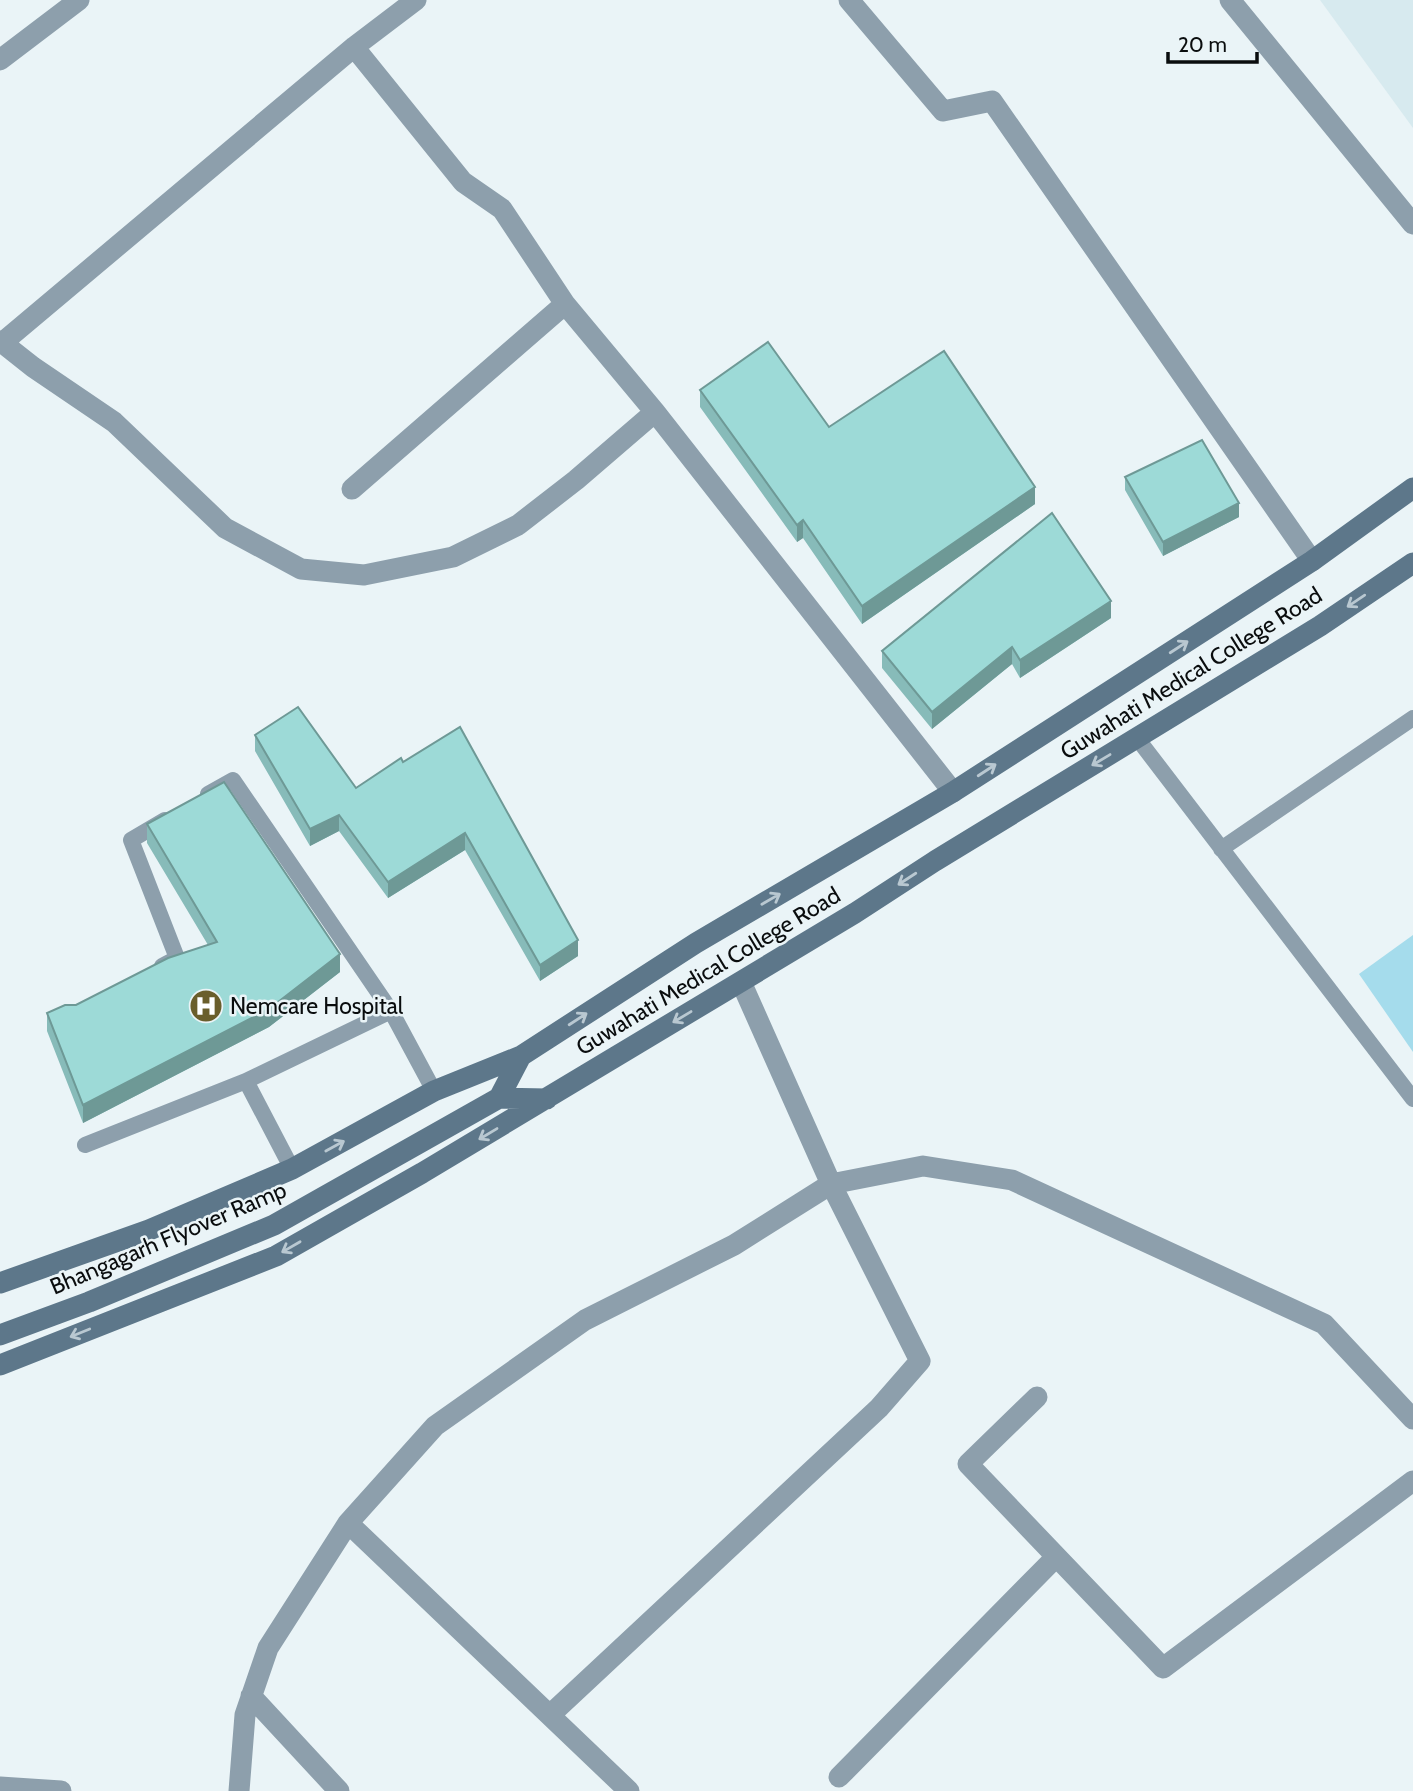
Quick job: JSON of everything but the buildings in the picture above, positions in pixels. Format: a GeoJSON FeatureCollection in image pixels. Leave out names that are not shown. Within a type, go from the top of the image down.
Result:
{"type":"FeatureCollection","features":[{"type":"Feature","properties":{"kind":"main road","name":"Guwahati Medical College Road"},"geometry":{"type":"LineString","coordinates":[[0,1283],[149,1230],[292,1170],[434,1091],[521,1056],[696,943],[953,792],[1312,561],[1413,488]]}},
{"type":"Feature","properties":{"kind":"main road","name":"Guwahati Medical College Road"},"geometry":{"type":"LineString","coordinates":[[0,1365],[276,1256],[547,1099],[741,982],[1320,625],[1413,563]]}},
{"type":"Feature","properties":{"kind":"main road"},"geometry":{"type":"LineString","coordinates":[[521,1056],[499,1098],[547,1099]]}},
{"type":"Feature","properties":{"kind":"main road","name":"Bhangagarh Flyover Ramp"},"geometry":{"type":"LineString","coordinates":[[0,1335],[89,1302],[274,1225],[499,1098]]}},
{"type":"Feature","properties":{"kind":"street"},"geometry":{"type":"LineString","coordinates":[[0,60],[79,0]]}},
{"type":"Feature","properties":{"kind":"street"},"geometry":{"type":"LineString","coordinates":[[416,0],[354,47],[1,342],[33,368],[114,422],[225,528],[301,569],[365,575],[453,557],[518,525],[576,481],[655,411]]}},
{"type":"Feature","properties":{"kind":"street"},"geometry":{"type":"LineString","coordinates":[[849,0],[943,111],[992,101],[1312,561]]}},
{"type":"Feature","properties":{"kind":"street"},"geometry":{"type":"LineString","coordinates":[[1235,2],[1413,224]]}},
{"type":"Feature","properties":{"kind":"street"},"geometry":{"type":"LineString","coordinates":[[354,47],[463,182],[502,209],[565,304],[655,411],[953,792]]}},
{"type":"Feature","properties":{"kind":"street"},"geometry":{"type":"LineString","coordinates":[[352,489],[565,304]]}},
{"type":"Feature","properties":{"kind":"street"},"geometry":{"type":"LineString","coordinates":[[550,1715],[879,1408],[920,1361],[831,1184],[741,982]]}},
{"type":"Feature","properties":{"kind":"street"},"geometry":{"type":"LineString","coordinates":[[239,1791],[245,1715],[268,1648],[348,1523],[435,1426],[585,1320],[734,1245],[831,1184],[923,1166],[1012,1180],[1324,1324],[1413,1419]]}},
{"type":"Feature","properties":{"kind":"street"},"geometry":{"type":"LineString","coordinates":[[1037,1397],[968,1465],[1163,1668],[1413,1481]]}},
{"type":"Feature","properties":{"kind":"street"},"geometry":{"type":"LineString","coordinates":[[348,1523],[629,1791]]}},
{"type":"Feature","properties":{"kind":"street"},"geometry":{"type":"LineString","coordinates":[[839,1777],[1056,1557]]}},
{"type":"Feature","properties":{"kind":"street"},"geometry":{"type":"LineString","coordinates":[[251,1696],[339,1791]]}},
{"type":"Feature","properties":{"kind":"street"},"geometry":{"type":"LineString","coordinates":[[0,1787],[61,1791]]}},
{"type":"Feature","properties":{"kind":"lane"},"geometry":{"type":"LineString","coordinates":[[1222,849],[1413,718]]}},
{"type":"Feature","properties":{"kind":"lane"},"geometry":{"type":"LineString","coordinates":[[1137,738],[1413,1099]]}},
{"type":"Feature","properties":{"kind":"lane"},"geometry":{"type":"LineString","coordinates":[[199,800],[233,780],[391,1011],[434,1091]]}},
{"type":"Feature","properties":{"kind":"lane"},"geometry":{"type":"LineString","coordinates":[[153,971],[177,958],[131,840],[176,813]]}},
{"type":"Feature","properties":{"kind":"lane"},"geometry":{"type":"LineString","coordinates":[[85,1145],[246,1081],[391,1011]]}},
{"type":"Feature","properties":{"kind":"lane"},"geometry":{"type":"LineString","coordinates":[[246,1081],[292,1170]]}},
{"type":"Feature","properties":{"kind":"shaded area"},"geometry":{"type":"Polygon","coordinates":[[[1320,0],[1413,0],[1413,128],[1320,0]]]}},
{"type":"Feature","properties":{"kind":"shaded area"},"geometry":{"type":"Polygon","coordinates":[[[1413,935],[1413,1052],[1359,974],[1413,935]]]}},
{"type":"Feature","properties":{"kind":"place","name":"Nemcare Hospital"},"geometry":{"type":"Point","coordinates":[206,1006]}}]}
